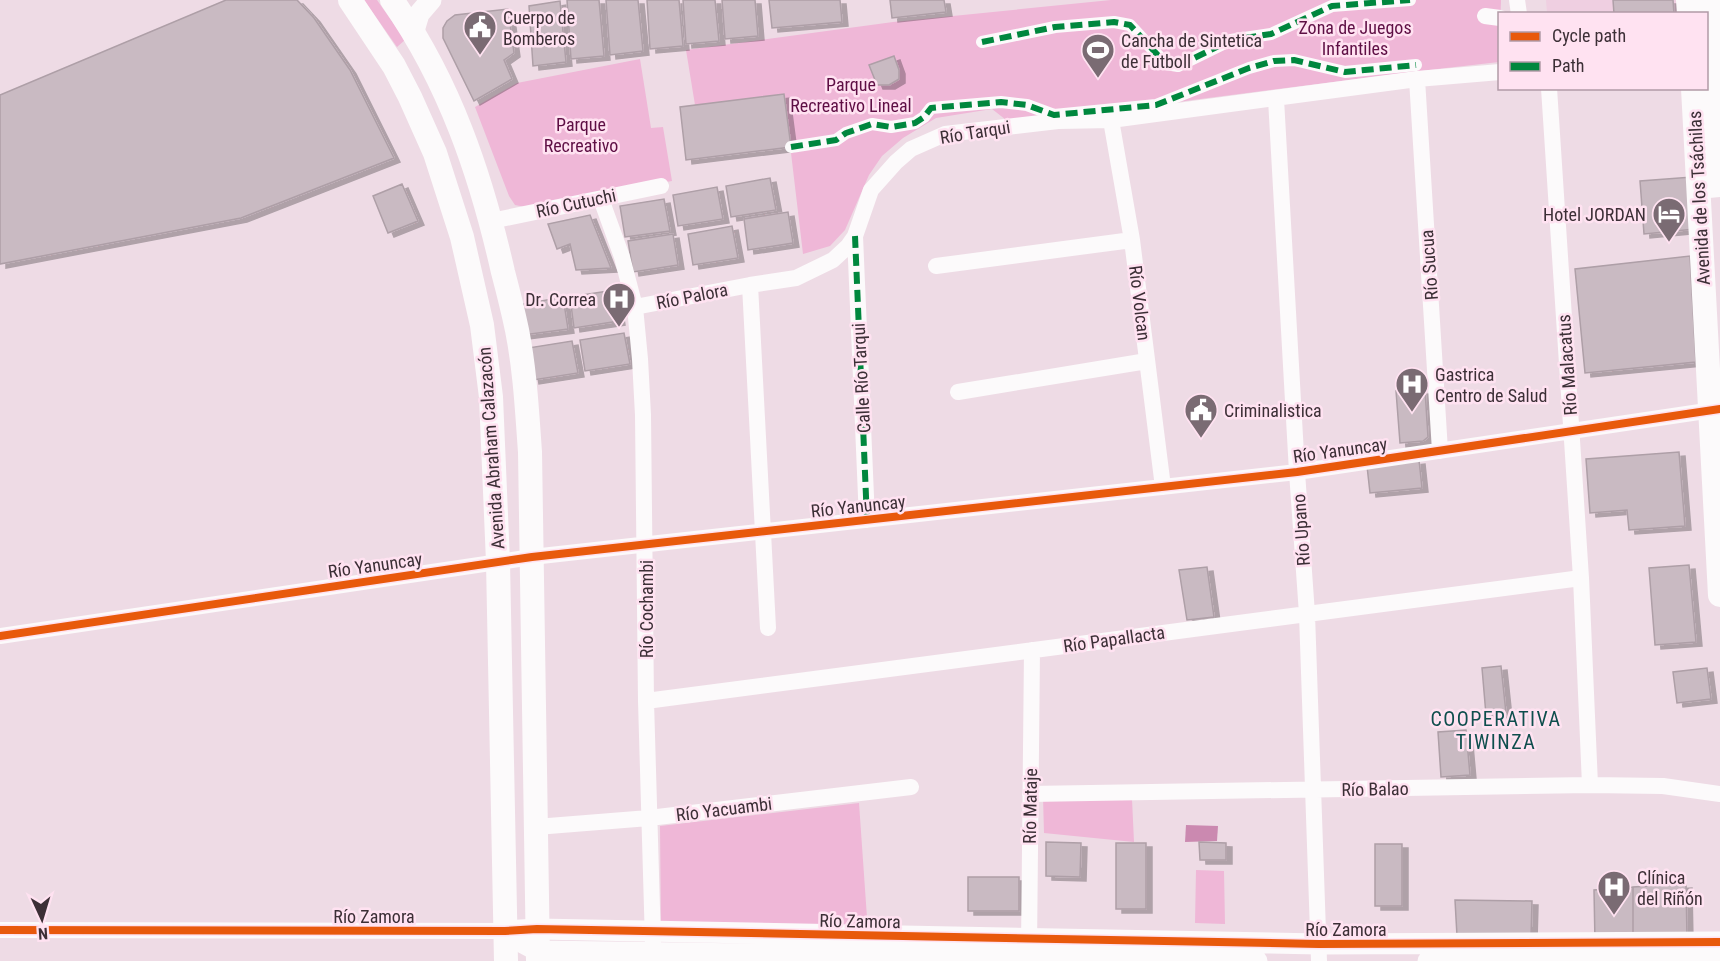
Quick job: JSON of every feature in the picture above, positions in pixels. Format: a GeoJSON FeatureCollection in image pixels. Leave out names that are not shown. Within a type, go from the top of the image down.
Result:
{"type":"FeatureCollection","features":[{"type":"Feature","properties":{"kind":"main road","name":"Avenida Abraham Calazacón"},"geometry":{"type":"LineString","coordinates":[[350,0],[410,97],[435,153],[452,201],[476,293],[486,352],[498,562],[506,961]]}},
{"type":"Feature","properties":{"kind":"main road","name":"Avenida Abraham Calazacón"},"geometry":{"type":"LineString","coordinates":[[392,0],[432,65],[460,125],[484,192],[517,331],[523,370],[529,443],[538,947]]}},
{"type":"Feature","properties":{"kind":"main road","name":"Avenida de los Tsáchilas"},"geometry":{"type":"LineString","coordinates":[[1710,0],[1713,56],[1708,82],[1709,190],[1720,595]]}},
{"type":"Feature","properties":{"kind":"main road"},"geometry":{"type":"LineString","coordinates":[[391,63],[417,40]]}},
{"type":"Feature","properties":{"kind":"main road","name":"Avenida de los Tsáchilas"},"geometry":{"type":"LineString","coordinates":[[1708,82],[1720,175]]}},
{"type":"Feature","properties":{"kind":"street"},"geometry":{"type":"LineString","coordinates":[[417,40],[419,14],[431,0]]}},
{"type":"Feature","properties":{"kind":"street"},"geometry":{"type":"LineString","coordinates":[[982,42],[1055,27],[1114,22],[1130,25],[1166,64],[1178,66],[1231,40],[1271,34],[1332,6],[1410,0]]}},
{"type":"Feature","properties":{"kind":"street"},"geometry":{"type":"LineString","coordinates":[[791,147],[836,140],[846,133],[872,124],[891,127],[915,123],[932,108],[1000,102],[1027,105],[1054,115],[1156,105],[1249,68],[1274,61],[1294,60],[1345,72],[1417,72]]}},
{"type":"Feature","properties":{"kind":"street","name":"Río Tarqui"},"geometry":{"type":"LineString","coordinates":[[750,285],[796,278],[833,260],[855,236],[871,190],[911,149],[945,134],[1058,121],[1111,120],[1276,99],[1417,72],[1498,72]]}},
{"type":"Feature","properties":{"kind":"street","name":"Río Sucua"},"geometry":{"type":"LineString","coordinates":[[1417,72],[1440,451]]}},
{"type":"Feature","properties":{"kind":"street","name":"Río Malacatus"},"geometry":{"type":"LineString","coordinates":[[1549,90],[1581,578],[1590,785]]}},
{"type":"Feature","properties":{"kind":"street","name":"Río Upano"},"geometry":{"type":"LineString","coordinates":[[1276,99],[1307,614],[1319,953]]}},
{"type":"Feature","properties":{"kind":"street","name":"Río Volcan"},"geometry":{"type":"LineString","coordinates":[[1111,120],[1132,240],[1163,487]]}},
{"type":"Feature","properties":{"kind":"street","name":"Río Cutuchi"},"geometry":{"type":"LineString","coordinates":[[491,221],[661,186]]}},
{"type":"Feature","properties":{"kind":"street","name":"Río Cochambi"},"geometry":{"type":"LineString","coordinates":[[601,199],[622,257],[634,307],[643,415],[646,701],[653,943]]}},
{"type":"Feature","properties":{"kind":"street","name":"Calle Río Tarqui"},"geometry":{"type":"LineString","coordinates":[[855,236],[867,520]]}},
{"type":"Feature","properties":{"kind":"street"},"geometry":{"type":"LineString","coordinates":[[936,266],[1132,240]]}},
{"type":"Feature","properties":{"kind":"street"},"geometry":{"type":"LineString","coordinates":[[750,285],[768,628]]}},
{"type":"Feature","properties":{"kind":"street","name":"Río Palora"},"geometry":{"type":"LineString","coordinates":[[634,307],[750,285]]}},
{"type":"Feature","properties":{"kind":"street"},"geometry":{"type":"LineString","coordinates":[[958,392],[1147,361]]}},
{"type":"Feature","properties":{"kind":"street","name":"Río Yanuncay"},"geometry":{"type":"LineString","coordinates":[[0,636],[532,557],[1297,472],[1715,410]]}},
{"type":"Feature","properties":{"kind":"street","name":"Río Papallacta"},"geometry":{"type":"LineString","coordinates":[[646,701],[1581,578]]}},
{"type":"Feature","properties":{"kind":"street","name":"Río Mataje"},"geometry":{"type":"LineString","coordinates":[[1029,953],[1032,650]]}},
{"type":"Feature","properties":{"kind":"street","name":"Río Balao"},"geometry":{"type":"LineString","coordinates":[[1030,794],[1590,785],[1663,786],[1720,794]]}},
{"type":"Feature","properties":{"kind":"street","name":"Río Yacuambi"},"geometry":{"type":"LineString","coordinates":[[536,827],[649,818],[911,787]]}},
{"type":"Feature","properties":{"kind":"street","name":"Río Zamora"},"geometry":{"type":"LineString","coordinates":[[0,930],[505,931],[538,947],[653,943],[1257,961]]}},
{"type":"Feature","properties":{"kind":"street","name":"Río Zamora"},"geometry":{"type":"LineString","coordinates":[[1029,953],[1319,953],[1720,942]]}},
{"type":"Feature","properties":{"kind":"street"},"geometry":{"type":"LineString","coordinates":[[1428,961],[1720,958]]}},
{"type":"Feature","properties":{"kind":"shaded area"},"geometry":{"type":"Polygon","coordinates":[[[1546,0],[1680,0],[1681,12],[1547,12],[1546,0]]]}},
{"type":"Feature","properties":{"kind":"shaded area"},"geometry":{"type":"Polygon","coordinates":[[[1186,825],[1218,826],[1217,841],[1185,842],[1186,825]]]}},
{"type":"Feature","properties":{"kind":"green space"},"geometry":{"type":"Polygon","coordinates":[[[364,0],[377,0],[405,40],[397,47],[364,0]]]}},
{"type":"Feature","properties":{"kind":"green space","name":"Parque Recreativo Lineal"},"geometry":{"type":"Polygon","coordinates":[[[1111,0],[1501,0],[1501,12],[1498,12],[1498,62],[1010,123],[992,109],[936,118],[903,138],[882,156],[869,175],[845,230],[830,246],[803,254],[784,94],[695,105],[686,50],[893,22],[1111,0]]]}},
{"type":"Feature","properties":{"kind":"green space","name":"Parque Recreativo"},"geometry":{"type":"Polygon","coordinates":[[[640,59],[651,128],[663,127],[672,181],[525,207],[515,205],[509,196],[475,107],[517,83],[640,59]]]}},
{"type":"Feature","properties":{"kind":"green space"},"geometry":{"type":"Polygon","coordinates":[[[1043,797],[1132,799],[1134,842],[1044,833],[1043,797]]]}},
{"type":"Feature","properties":{"kind":"green space"},"geometry":{"type":"Polygon","coordinates":[[[859,803],[868,932],[661,928],[660,826],[859,803]]]}},
{"type":"Feature","properties":{"kind":"green space"},"geometry":{"type":"Polygon","coordinates":[[[1196,870],[1224,871],[1225,924],[1195,923],[1196,870]]]}},
{"type":"Feature","properties":{"kind":"building"},"geometry":{"type":"Polygon","coordinates":[[[226,0],[297,0],[314,18],[350,70],[394,158],[241,218],[0,264],[0,95],[226,0]]]}},
{"type":"Feature","properties":{"kind":"building"},"geometry":{"type":"Polygon","coordinates":[[[567,0],[599,0],[604,56],[571,59],[567,0]]]}},
{"type":"Feature","properties":{"kind":"building"},"geometry":{"type":"Polygon","coordinates":[[[606,0],[638,0],[643,51],[610,55],[606,0]]]}},
{"type":"Feature","properties":{"kind":"building"},"geometry":{"type":"Polygon","coordinates":[[[647,0],[679,0],[683,46],[650,49],[647,0]]]}},
{"type":"Feature","properties":{"kind":"building"},"geometry":{"type":"Polygon","coordinates":[[[683,0],[715,0],[719,41],[686,44],[683,0]]]}},
{"type":"Feature","properties":{"kind":"building"},"geometry":{"type":"Polygon","coordinates":[[[722,0],[755,0],[758,36],[725,39],[722,0]]]}},
{"type":"Feature","properties":{"kind":"building"},"geometry":{"type":"Polygon","coordinates":[[[769,0],[840,0],[842,22],[772,28],[769,0]]]}},
{"type":"Feature","properties":{"kind":"building"},"geometry":{"type":"Polygon","coordinates":[[[890,0],[944,0],[946,12],[892,18],[890,0]]]}},
{"type":"Feature","properties":{"kind":"building"},"geometry":{"type":"Polygon","coordinates":[[[1613,0],[1673,0],[1674,12],[1614,12],[1613,0]]]}},
{"type":"Feature","properties":{"kind":"building"},"geometry":{"type":"Polygon","coordinates":[[[560,1],[566,62],[533,66],[529,6],[560,1]]]}},
{"type":"Feature","properties":{"kind":"building","name":"Cuerpo de Bomberos"},"geometry":{"type":"Polygon","coordinates":[[[508,9],[514,53],[504,60],[512,79],[474,101],[443,38],[443,28],[447,21],[455,15],[508,9]]]}},
{"type":"Feature","properties":{"kind":"building"},"geometry":{"type":"Polygon","coordinates":[[[894,56],[899,70],[899,79],[889,85],[877,85],[869,65],[894,56]]]}},
{"type":"Feature","properties":{"kind":"building"},"geometry":{"type":"Polygon","coordinates":[[[784,94],[791,147],[686,160],[680,107],[784,94]]]}},
{"type":"Feature","properties":{"kind":"building"},"geometry":{"type":"Polygon","coordinates":[[[1692,177],[1695,229],[1644,234],[1640,181],[1692,177]]]}},
{"type":"Feature","properties":{"kind":"building"},"geometry":{"type":"Polygon","coordinates":[[[770,178],[776,210],[731,217],[726,186],[770,178]]]}},
{"type":"Feature","properties":{"kind":"building"},"geometry":{"type":"Polygon","coordinates":[[[402,184],[418,221],[388,233],[373,196],[402,184]]]}},
{"type":"Feature","properties":{"kind":"building"},"geometry":{"type":"Polygon","coordinates":[[[717,187],[723,219],[678,226],[673,195],[717,187]]]}},
{"type":"Feature","properties":{"kind":"building"},"geometry":{"type":"Polygon","coordinates":[[[664,199],[670,231],[625,237],[620,206],[664,199]]]}},
{"type":"Feature","properties":{"kind":"building"},"geometry":{"type":"Polygon","coordinates":[[[788,212],[793,243],[748,250],[744,219],[788,212]]]}},
{"type":"Feature","properties":{"kind":"building"},"geometry":{"type":"Polygon","coordinates":[[[590,215],[611,268],[576,270],[570,244],[557,249],[548,224],[590,215]]]}},
{"type":"Feature","properties":{"kind":"building"},"geometry":{"type":"Polygon","coordinates":[[[732,226],[738,258],[693,265],[688,234],[732,226]]]}},
{"type":"Feature","properties":{"kind":"building"},"geometry":{"type":"Polygon","coordinates":[[[673,234],[678,265],[633,272],[628,241],[673,234]]]}},
{"type":"Feature","properties":{"kind":"building"},"geometry":{"type":"Polygon","coordinates":[[[1690,256],[1696,362],[1585,373],[1575,269],[1690,256]]]}},
{"type":"Feature","properties":{"kind":"building"},"geometry":{"type":"Polygon","coordinates":[[[614,290],[619,321],[574,328],[570,297],[614,290]]]}},
{"type":"Feature","properties":{"kind":"building"},"geometry":{"type":"Polygon","coordinates":[[[563,297],[568,329],[523,335],[518,305],[563,297]]]}},
{"type":"Feature","properties":{"kind":"building"},"geometry":{"type":"Polygon","coordinates":[[[624,333],[630,364],[585,371],[580,340],[624,333]]]}},
{"type":"Feature","properties":{"kind":"building"},"geometry":{"type":"Polygon","coordinates":[[[572,341],[578,373],[533,380],[528,348],[572,341]]]}},
{"type":"Feature","properties":{"kind":"building","name":"Gastrica Centro de Salud"},"geometry":{"type":"Polygon","coordinates":[[[1425,390],[1428,437],[1423,441],[1400,443],[1396,391],[1425,390]]]}},
{"type":"Feature","properties":{"kind":"building"},"geometry":{"type":"Polygon","coordinates":[[[1679,452],[1685,526],[1629,530],[1627,510],[1590,513],[1586,459],[1679,452]]]}},
{"type":"Feature","properties":{"kind":"building"},"geometry":{"type":"Polygon","coordinates":[[[1419,460],[1422,488],[1370,493],[1367,466],[1419,460]]]}},
{"type":"Feature","properties":{"kind":"building"},"geometry":{"type":"Polygon","coordinates":[[[1689,565],[1696,642],[1655,645],[1649,568],[1689,565]]]}},
{"type":"Feature","properties":{"kind":"building"},"geometry":{"type":"Polygon","coordinates":[[[1207,567],[1214,617],[1187,620],[1179,570],[1207,567]]]}},
{"type":"Feature","properties":{"kind":"building"},"geometry":{"type":"Polygon","coordinates":[[[1501,666],[1506,713],[1486,715],[1482,668],[1501,666]]]}},
{"type":"Feature","properties":{"kind":"building"},"geometry":{"type":"Polygon","coordinates":[[[1707,668],[1711,699],[1677,703],[1673,672],[1707,668]]]}},
{"type":"Feature","properties":{"kind":"building"},"geometry":{"type":"Polygon","coordinates":[[[1466,730],[1470,775],[1441,777],[1438,732],[1466,730]]]}},
{"type":"Feature","properties":{"kind":"building"},"geometry":{"type":"Polygon","coordinates":[[[1046,842],[1081,843],[1080,877],[1046,876],[1046,842]]]}},
{"type":"Feature","properties":{"kind":"building"},"geometry":{"type":"Polygon","coordinates":[[[1199,842],[1226,843],[1226,860],[1200,860],[1199,842]]]}},
{"type":"Feature","properties":{"kind":"building"},"geometry":{"type":"Polygon","coordinates":[[[1116,843],[1146,843],[1146,909],[1116,909],[1116,843]]]}},
{"type":"Feature","properties":{"kind":"building"},"geometry":{"type":"Polygon","coordinates":[[[1375,844],[1402,844],[1402,906],[1375,906],[1375,844]]]}},
{"type":"Feature","properties":{"kind":"building"},"geometry":{"type":"Polygon","coordinates":[[[968,877],[1019,877],[1019,911],[968,911],[968,877]]]}},
{"type":"Feature","properties":{"kind":"building"},"geometry":{"type":"Polygon","coordinates":[[[1686,884],[1687,937],[1633,941],[1633,887],[1686,884]]]}},
{"type":"Feature","properties":{"kind":"building","name":"Clínica del Riñón"},"geometry":{"type":"Polygon","coordinates":[[[1633,887],[1633,941],[1595,942],[1594,890],[1633,887]]]}},
{"type":"Feature","properties":{"kind":"building"},"geometry":{"type":"Polygon","coordinates":[[[1455,900],[1532,901],[1531,937],[1457,936],[1455,900]]]}},
{"type":"Feature","properties":{"kind":"marked path"},"geometry":{"type":"LineString","coordinates":[[982,42],[1055,27],[1114,22],[1130,25],[1166,64],[1178,66],[1231,40],[1271,34],[1332,6],[1410,0]]}},
{"type":"Feature","properties":{"kind":"marked path"},"geometry":{"type":"LineString","coordinates":[[791,147],[836,140],[846,133],[872,124],[891,127],[915,123],[931,108],[1001,102],[1027,105],[1054,115],[1156,105],[1249,68],[1274,61],[1294,60],[1345,72],[1416,65]]}},
{"type":"Feature","properties":{"kind":"marked path"},"geometry":{"type":"LineString","coordinates":[[855,236],[867,520]]}},
{"type":"Feature","properties":{"kind":"cycle path"},"geometry":{"type":"LineString","coordinates":[[0,636],[532,557],[1297,472],[1720,409]]}},
{"type":"Feature","properties":{"kind":"cycle path"},"geometry":{"type":"LineString","coordinates":[[0,930],[505,931],[537,929],[1319,944],[1720,942]]}},
{"type":"Feature","properties":{"kind":"place","name":"Cuerpo de Bomberos"},"geometry":{"type":"Point","coordinates":[480,56]}},
{"type":"Feature","properties":{"kind":"place","name":"Cancha de Sintetica de Futboll"},"geometry":{"type":"Point","coordinates":[1098,79]}},
{"type":"Feature","properties":{"kind":"place","name":"Hotel JORDAN"},"geometry":{"type":"Point","coordinates":[1669,243]}},
{"type":"Feature","properties":{"kind":"place","name":"Dr. Correa"},"geometry":{"type":"Point","coordinates":[619,328]}},
{"type":"Feature","properties":{"kind":"place","name":"Gastrica Centro de Salud"},"geometry":{"type":"Point","coordinates":[1412,413]}},
{"type":"Feature","properties":{"kind":"place","name":"Criminalistica"},"geometry":{"type":"Point","coordinates":[1201,439]}},
{"type":"Feature","properties":{"kind":"place","name":"Clínica del Riñón"},"geometry":{"type":"Point","coordinates":[1614,916]}},
{"type":"Feature","properties":{"kind":"district","name":"COOPERATIVA TIWINZA"},"geometry":{"type":"Point","coordinates":[1496,730]}},
{"type":"Feature","properties":{"kind":"park label","name":"Zona de Juegos Infantiles"},"geometry":{"type":"Point","coordinates":[1355,37]}}]}
